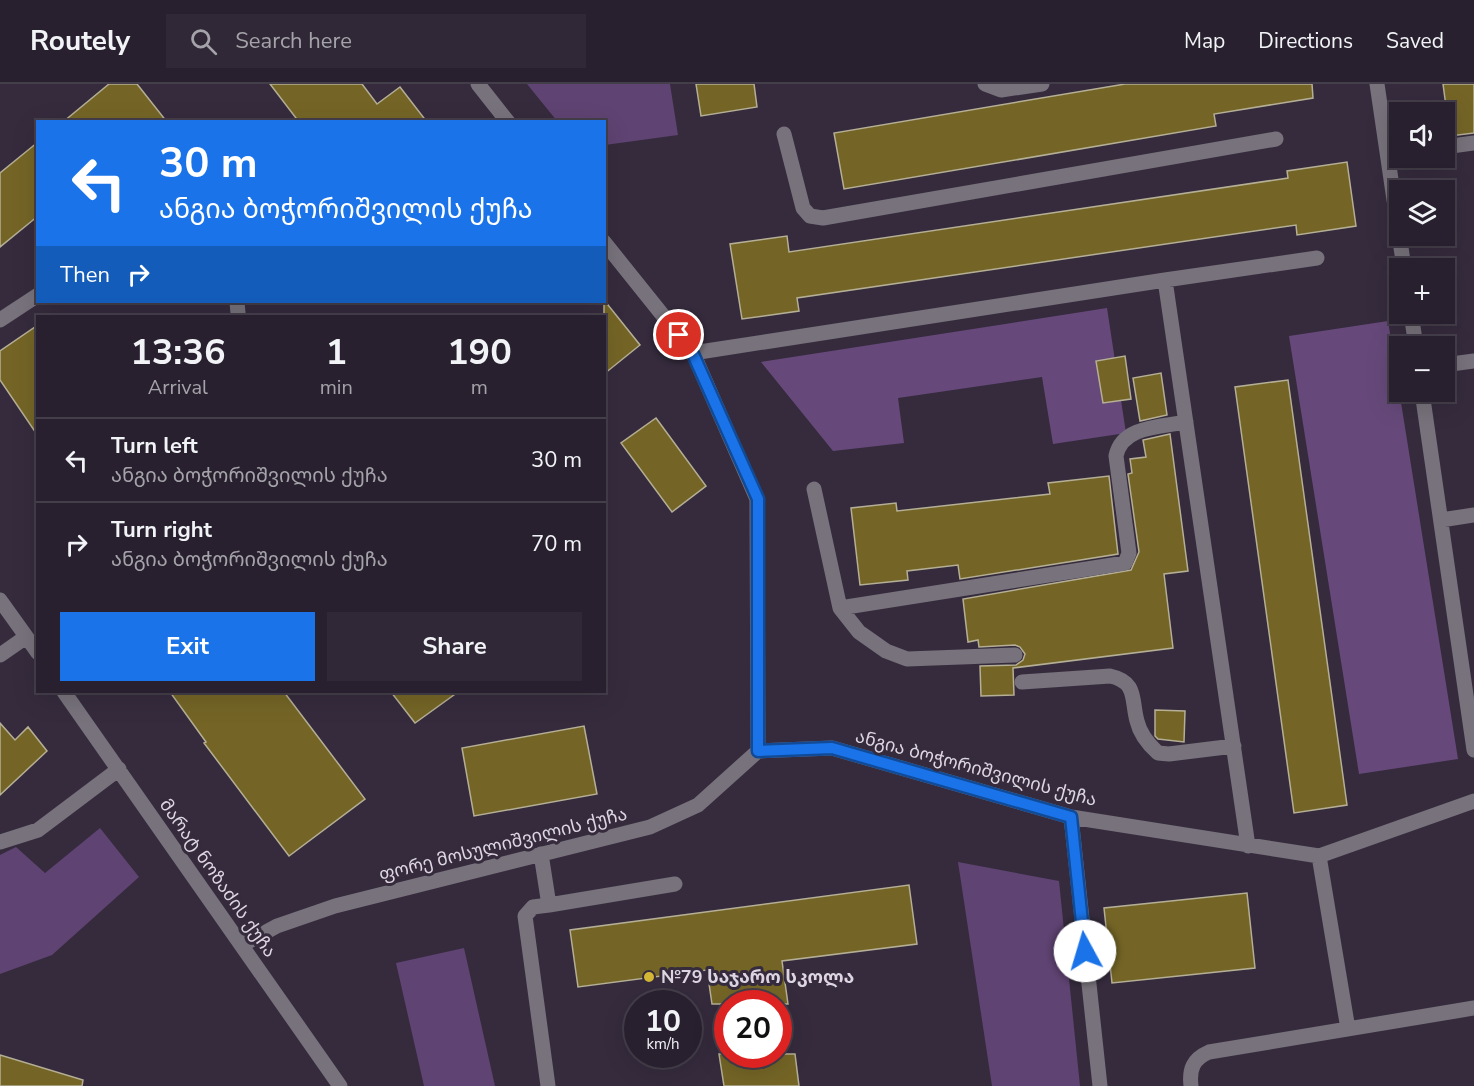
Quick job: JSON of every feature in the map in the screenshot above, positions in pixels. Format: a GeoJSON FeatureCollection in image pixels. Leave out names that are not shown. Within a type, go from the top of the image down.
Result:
{"type":"FeatureCollection","features":[{"type":"Feature","properties":{"kind":"street"},"geometry":{"type":"LineString","coordinates":[[478,84],[506,120]]}},
{"type":"Feature","properties":{"kind":"street"},"geometry":{"type":"LineString","coordinates":[[985,84],[1001,90],[1042,84]]}},
{"type":"Feature","properties":{"kind":"street"},"geometry":{"type":"LineString","coordinates":[[1377,84],[1389,137]]}},
{"type":"Feature","properties":{"kind":"street"},"geometry":{"type":"LineString","coordinates":[[784,134],[802,208],[810,216],[824,218],[1276,139]]}},
{"type":"Feature","properties":{"kind":"street"},"geometry":{"type":"LineString","coordinates":[[1455,146],[1474,143]]}},
{"type":"Feature","properties":{"kind":"street"},"geometry":{"type":"LineString","coordinates":[[1394,168],[1403,258]]}},
{"type":"Feature","properties":{"kind":"street"},"geometry":{"type":"LineString","coordinates":[[606,245],[693,354],[758,499],[758,751]]}},
{"type":"Feature","properties":{"kind":"street"},"geometry":{"type":"LineString","coordinates":[[693,354],[1317,258]]}},
{"type":"Feature","properties":{"kind":"street"},"geometry":{"type":"LineString","coordinates":[[1165,280],[1248,846]]}},
{"type":"Feature","properties":{"kind":"street"},"geometry":{"type":"LineString","coordinates":[[0,320],[36,296]]}},
{"type":"Feature","properties":{"kind":"street"},"geometry":{"type":"LineString","coordinates":[[1455,364],[1474,361]]}},
{"type":"Feature","properties":{"kind":"street"},"geometry":{"type":"LineString","coordinates":[[1423,402],[1474,750]]}},
{"type":"Feature","properties":{"kind":"street"},"geometry":{"type":"LineString","coordinates":[[840,608],[1125,563],[1129,553],[1117,449],[1122,441],[1134,432],[1186,422]]}},
{"type":"Feature","properties":{"kind":"street"},"geometry":{"type":"LineString","coordinates":[[814,489],[840,608],[859,632],[886,651],[907,658],[1016,655]]}},
{"type":"Feature","properties":{"kind":"street"},"geometry":{"type":"LineString","coordinates":[[1441,520],[1474,515]]}},
{"type":"Feature","properties":{"kind":"street"},"geometry":{"type":"LineString","coordinates":[[0,600],[36,650]]}},
{"type":"Feature","properties":{"kind":"street"},"geometry":{"type":"LineString","coordinates":[[0,655],[26,637]]}},
{"type":"Feature","properties":{"kind":"street"},"geometry":{"type":"LineString","coordinates":[[1022,682],[1110,676],[1120,678],[1128,684],[1132,693],[1137,722],[1142,734],[1158,753],[1168,754],[1234,746]]}},
{"type":"Feature","properties":{"kind":"street","name":"მარატ ნოზაძის ქუჩა"},"geometry":{"type":"LineString","coordinates":[[65,693],[340,1086]]}},
{"type":"Feature","properties":{"kind":"street","name":"ანგია ბოჭორიშვილის ქუჩა"},"geometry":{"type":"LineString","coordinates":[[758,751],[832,748],[1071,817],[1319,856],[1474,801]]}},
{"type":"Feature","properties":{"kind":"street","name":"ფორე მოსულიშვილის ქუჩა"},"geometry":{"type":"LineString","coordinates":[[243,945],[277,926],[335,906],[650,826],[698,805],[758,751]]}},
{"type":"Feature","properties":{"kind":"street"},"geometry":{"type":"LineString","coordinates":[[0,842],[38,830],[119,769]]}},
{"type":"Feature","properties":{"kind":"street"},"geometry":{"type":"LineString","coordinates":[[1071,817],[1100,1086]]}},
{"type":"Feature","properties":{"kind":"street"},"geometry":{"type":"LineString","coordinates":[[541,854],[549,905]]}},
{"type":"Feature","properties":{"kind":"street"},"geometry":{"type":"LineString","coordinates":[[1319,856],[1348,1029]]}},
{"type":"Feature","properties":{"kind":"street"},"geometry":{"type":"LineString","coordinates":[[548,1086],[525,916],[533,907],[675,884]]}},
{"type":"Feature","properties":{"kind":"street"},"geometry":{"type":"LineString","coordinates":[[1191,1086],[1193,1065],[1199,1057],[1209,1052],[1474,1008]]}},
{"type":"Feature","properties":{"kind":"shaded area"},"geometry":{"type":"Polygon","coordinates":[[[527,84],[670,84],[678,135],[606,145],[606,120],[556,120],[527,84]]]}},
{"type":"Feature","properties":{"kind":"shaded area"},"geometry":{"type":"Polygon","coordinates":[[[1107,308],[1126,433],[1053,444],[1042,377],[898,398],[904,443],[833,451],[761,362],[1107,308]]]}},
{"type":"Feature","properties":{"kind":"shaded area"},"geometry":{"type":"Polygon","coordinates":[[[1388,321],[1390,336],[1389,402],[1401,402],[1458,759],[1359,774],[1289,336],[1388,321]]]}},
{"type":"Feature","properties":{"kind":"shaded area"},"geometry":{"type":"Polygon","coordinates":[[[100,828],[139,877],[52,955],[0,974],[0,855],[16,847],[45,873],[100,828]]]}},
{"type":"Feature","properties":{"kind":"shaded area"},"geometry":{"type":"Polygon","coordinates":[[[958,862],[1059,881],[1080,1086],[992,1086],[958,862]]]}},
{"type":"Feature","properties":{"kind":"shaded area"},"geometry":{"type":"Polygon","coordinates":[[[464,948],[495,1086],[424,1086],[396,963],[464,948]]]}},
{"type":"Feature","properties":{"kind":"building"},"geometry":{"type":"Polygon","coordinates":[[[109,84],[137,84],[165,120],[65,120],[109,84]]]}},
{"type":"Feature","properties":{"kind":"building"},"geometry":{"type":"Polygon","coordinates":[[[270,84],[362,84],[377,104],[400,87],[425,120],[297,120],[270,84]]]}},
{"type":"Feature","properties":{"kind":"building"},"geometry":{"type":"Polygon","coordinates":[[[696,84],[754,84],[757,107],[701,116],[696,84]]]}},
{"type":"Feature","properties":{"kind":"building"},"geometry":{"type":"Polygon","coordinates":[[[1125,84],[1312,84],[1313,98],[1214,114],[1216,126],[844,189],[834,133],[1125,84]]]}},
{"type":"Feature","properties":{"kind":"building"},"geometry":{"type":"Polygon","coordinates":[[[1443,84],[1474,84],[1474,133],[1455,135],[1455,102],[1445,102],[1443,84]]]}},
{"type":"Feature","properties":{"kind":"building"},"geometry":{"type":"Polygon","coordinates":[[[36,144],[36,218],[0,247],[0,173],[36,144]]]}},
{"type":"Feature","properties":{"kind":"building"},"geometry":{"type":"Polygon","coordinates":[[[1347,162],[1356,226],[1297,235],[1296,225],[797,298],[799,311],[742,319],[730,244],[787,236],[789,252],[1288,178],[1287,171],[1347,162]]]}},
{"type":"Feature","properties":{"kind":"building"},"geometry":{"type":"Polygon","coordinates":[[[606,302],[640,345],[606,372],[606,315],[604,315],[604,303],[606,302]]]}},
{"type":"Feature","properties":{"kind":"building"},"geometry":{"type":"Polygon","coordinates":[[[36,326],[36,433],[0,380],[0,351],[36,326]]]}},
{"type":"Feature","properties":{"kind":"building"},"geometry":{"type":"Polygon","coordinates":[[[1125,356],[1131,399],[1103,403],[1096,361],[1125,356]]]}},
{"type":"Feature","properties":{"kind":"building"},"geometry":{"type":"Polygon","coordinates":[[[1161,373],[1167,415],[1140,421],[1133,378],[1161,373]]]}},
{"type":"Feature","properties":{"kind":"building"},"geometry":{"type":"Polygon","coordinates":[[[1288,380],[1347,805],[1294,813],[1235,387],[1288,380]]]}},
{"type":"Feature","properties":{"kind":"building"},"geometry":{"type":"Polygon","coordinates":[[[656,418],[706,486],[672,512],[621,443],[656,418]]]}},
{"type":"Feature","properties":{"kind":"building"},"geometry":{"type":"Polygon","coordinates":[[[1170,434],[1188,571],[1164,574],[1173,648],[1013,668],[1014,695],[981,696],[980,666],[1016,665],[1023,660],[1025,654],[1020,647],[1015,645],[979,647],[978,640],[968,642],[963,599],[1131,570],[1139,552],[1128,474],[1132,473],[1130,459],[1146,457],[1143,440],[1170,434]]]}},
{"type":"Feature","properties":{"kind":"building"},"geometry":{"type":"Polygon","coordinates":[[[1109,476],[1118,554],[960,579],[958,565],[907,571],[908,580],[860,585],[851,508],[896,503],[897,511],[1050,494],[1048,483],[1109,476]]]}},
{"type":"Feature","properties":{"kind":"building"},"geometry":{"type":"Polygon","coordinates":[[[171,693],[285,693],[365,799],[289,856],[204,743],[206,742],[171,693]]]}},
{"type":"Feature","properties":{"kind":"building"},"geometry":{"type":"Polygon","coordinates":[[[392,693],[457,693],[415,723],[392,693]]]}},
{"type":"Feature","properties":{"kind":"building"},"geometry":{"type":"Polygon","coordinates":[[[1155,710],[1185,711],[1184,742],[1158,739],[1155,736],[1155,710]]]}},
{"type":"Feature","properties":{"kind":"building"},"geometry":{"type":"Polygon","coordinates":[[[0,723],[15,740],[28,727],[47,751],[0,795],[0,723]]]}},
{"type":"Feature","properties":{"kind":"building"},"geometry":{"type":"Polygon","coordinates":[[[584,726],[597,794],[474,816],[462,748],[584,726]]]}},
{"type":"Feature","properties":{"kind":"building"},"geometry":{"type":"Polygon","coordinates":[[[909,885],[917,944],[782,961],[786,990],[714,990],[714,1004],[712,1004],[707,970],[578,987],[570,930],[909,885]]]}},
{"type":"Feature","properties":{"kind":"building"},"geometry":{"type":"Polygon","coordinates":[[[1247,893],[1255,968],[1112,983],[1104,908],[1247,893]]]}},
{"type":"Feature","properties":{"kind":"building"},"geometry":{"type":"Polygon","coordinates":[[[792,1054],[795,1054],[799,1086],[724,1086],[721,1068],[792,1068],[792,1054]]]}},
{"type":"Feature","properties":{"kind":"building"},"geometry":{"type":"Polygon","coordinates":[[[0,1055],[83,1080],[82,1086],[0,1086],[0,1055]]]}},
{"type":"Feature","properties":{"kind":"place","name":"№79 საჯარო სკოლა"},"geometry":{"type":"Point","coordinates":[649,977]}},
{"type":"Feature","properties":{"kind":"route"},"geometry":{"type":"LineString","coordinates":[[679,335],[693,354],[758,499],[758,751],[832,748],[1071,817],[1085,951]]}}]}
